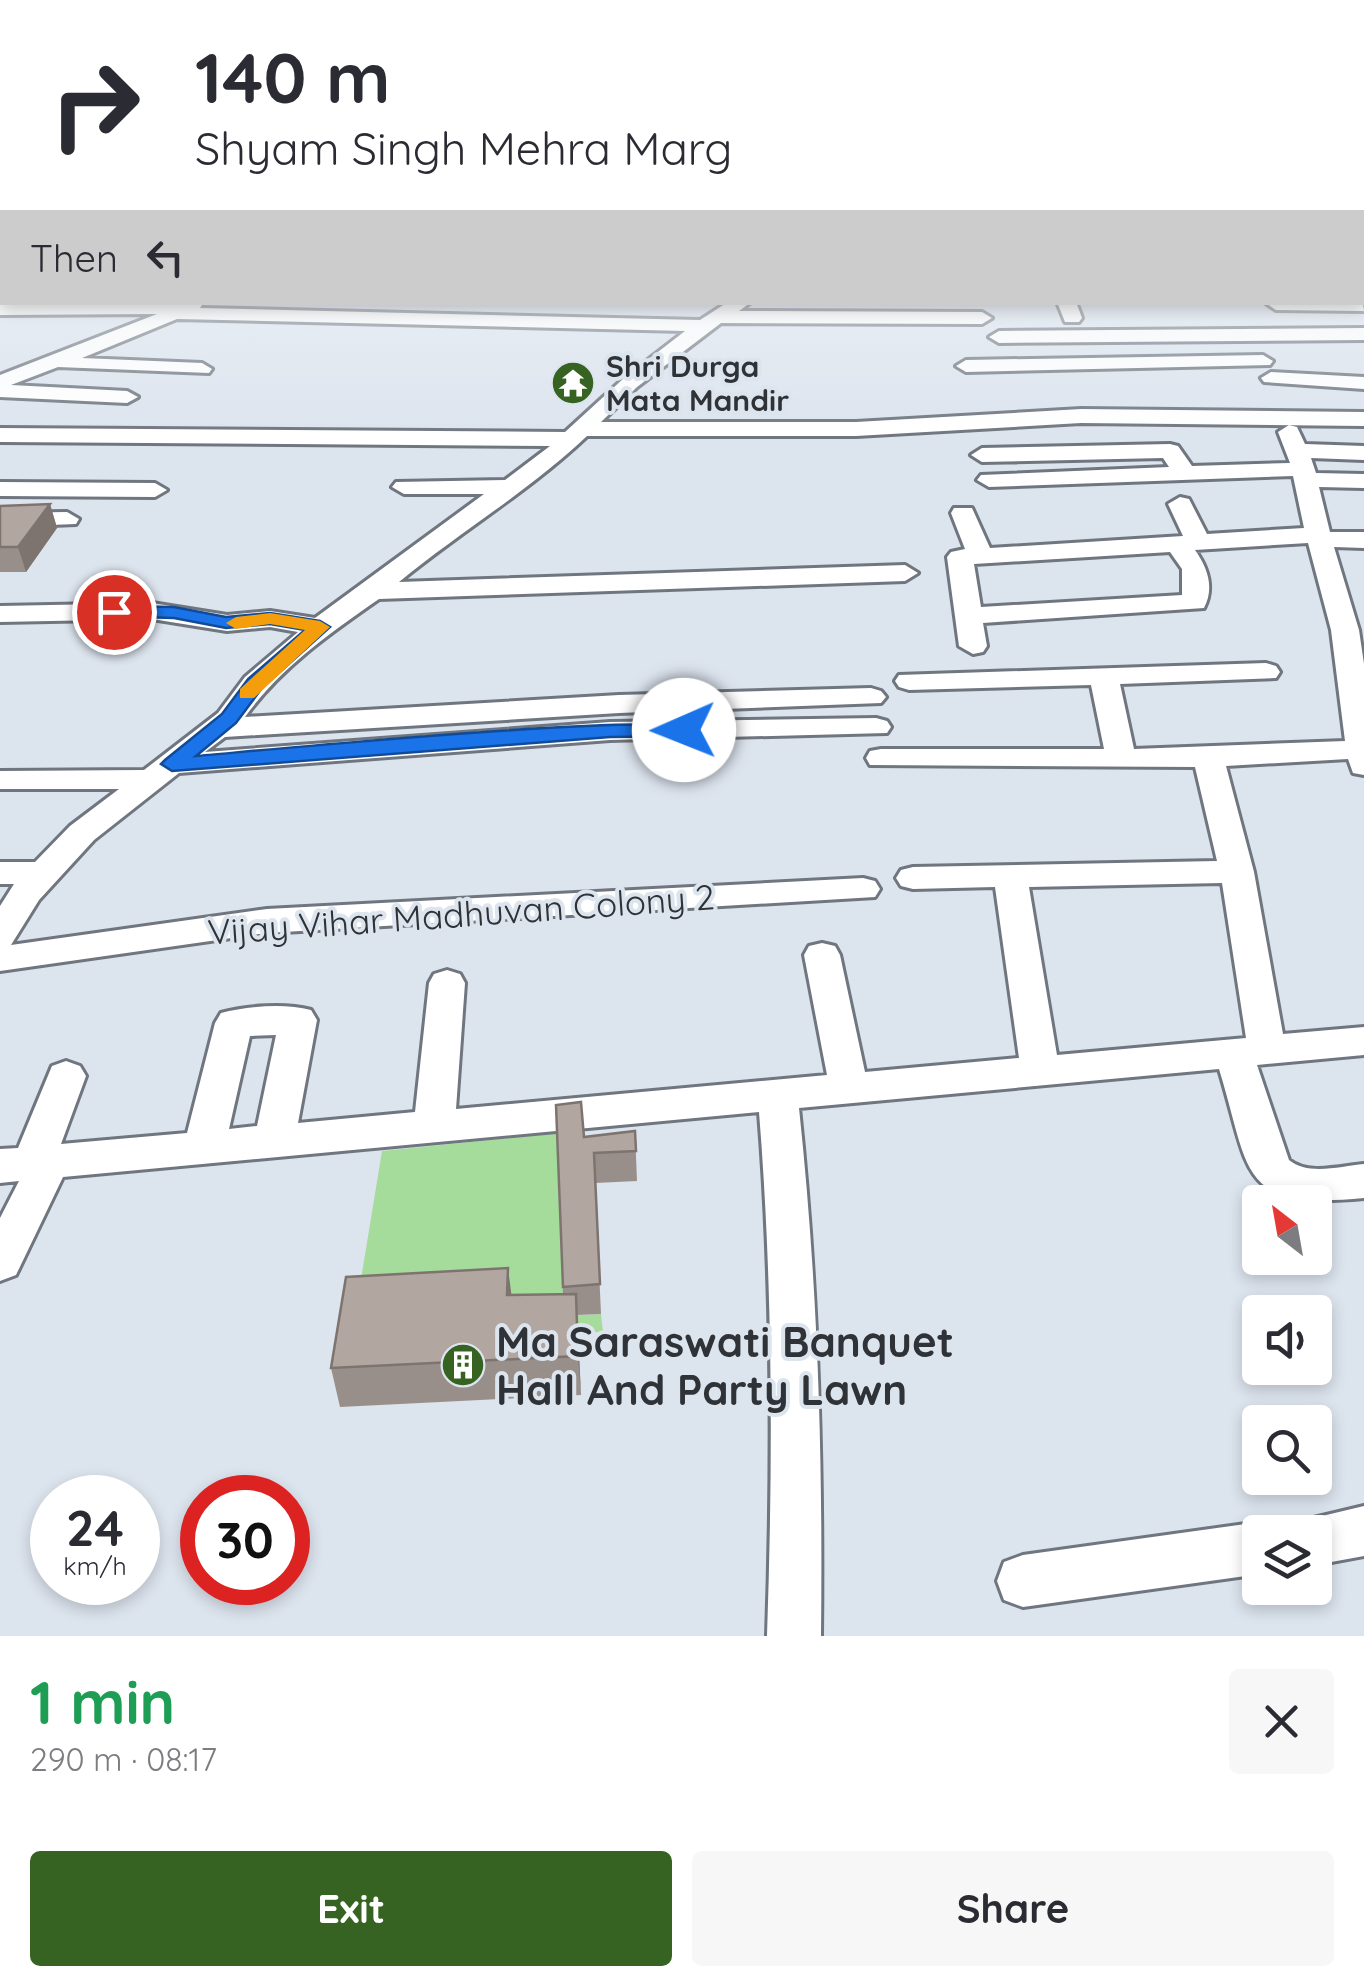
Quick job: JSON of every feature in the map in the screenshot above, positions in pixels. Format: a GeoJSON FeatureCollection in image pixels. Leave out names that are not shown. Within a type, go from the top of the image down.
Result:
{"type":"FeatureCollection","features":[{"type":"Feature","properties":{"kind":"street"},"geometry":{"type":"LineString","coordinates":[[0,936],[24,893],[82,833],[217,728],[255,683],[320,627],[372,592],[438,537],[544,464],[573,434],[710,322],[737,305]]}},
{"type":"Feature","properties":{"kind":"street"},"geometry":{"type":"LineString","coordinates":[[1036,337],[1033,319],[1069,310],[1364,305]]}},
{"type":"Feature","properties":{"kind":"street"},"geometry":{"type":"LineString","coordinates":[[0,382],[186,308]]}},
{"type":"Feature","properties":{"kind":"street"},"geometry":{"type":"LineString","coordinates":[[0,309],[186,308],[710,322],[926,310],[982,318]]}},
{"type":"Feature","properties":{"kind":"street"},"geometry":{"type":"LineString","coordinates":[[1279,308],[1297,334]]}},
{"type":"Feature","properties":{"kind":"street"},"geometry":{"type":"LineString","coordinates":[[217,728],[619,704],[876,727],[1120,760],[1208,758],[1361,743],[1350,598],[1318,538],[1295,450],[1255,334]]}},
{"type":"Feature","properties":{"kind":"street"},"geometry":{"type":"LineString","coordinates":[[1000,337],[1364,334]]}},
{"type":"Feature","properties":{"kind":"street"},"geometry":{"type":"LineString","coordinates":[[56,362],[202,369]]}},
{"type":"Feature","properties":{"kind":"street"},"geometry":{"type":"LineString","coordinates":[[966,366],[1266,369],[1364,383]]}},
{"type":"Feature","properties":{"kind":"street"},"geometry":{"type":"LineString","coordinates":[[0,392],[127,397]]}},
{"type":"Feature","properties":{"kind":"street"},"geometry":{"type":"LineString","coordinates":[[0,436],[856,430],[1081,416],[1295,450],[1364,453]]}},
{"type":"Feature","properties":{"kind":"street"},"geometry":{"type":"LineString","coordinates":[[989,480],[1185,473],[1295,450],[1364,418]]}},
{"type":"Feature","properties":{"kind":"street"},"geometry":{"type":"LineString","coordinates":[[982,455],[1170,450],[1185,473]]}},
{"type":"Feature","properties":{"kind":"street"},"geometry":{"type":"LineString","coordinates":[[1295,450],[1364,481]]}},
{"type":"Feature","properties":{"kind":"street"},"geometry":{"type":"LineString","coordinates":[[404,487],[512,488]]}},
{"type":"Feature","properties":{"kind":"street"},"geometry":{"type":"LineString","coordinates":[[0,489],[155,490]]}},
{"type":"Feature","properties":{"kind":"street"},"geometry":{"type":"LineString","coordinates":[[967,616],[1195,602],[1194,570],[1180,504]]}},
{"type":"Feature","properties":{"kind":"street"},"geometry":{"type":"LineString","coordinates":[[963,513],[980,554]]}},
{"type":"Feature","properties":{"kind":"street"},"geometry":{"type":"LineString","coordinates":[[0,520],[67,519]]}},
{"type":"Feature","properties":{"kind":"street"},"geometry":{"type":"LineString","coordinates":[[973,646],[958,560],[980,554],[1187,541],[1364,540]]}},
{"type":"Feature","properties":{"kind":"street"},"geometry":{"type":"LineString","coordinates":[[372,592],[904,573]]}},
{"type":"Feature","properties":{"kind":"street"},"geometry":{"type":"LineString","coordinates":[[0,614],[152,611],[226,623],[270,619],[320,627]]}},
{"type":"Feature","properties":{"kind":"street"},"geometry":{"type":"LineString","coordinates":[[909,681],[1266,672]]}},
{"type":"Feature","properties":{"kind":"street"},"geometry":{"type":"LineString","coordinates":[[1104,677],[1120,760]]}},
{"type":"Feature","properties":{"kind":"street"},"geometry":{"type":"LineString","coordinates":[[0,780],[162,772],[610,730],[876,727]]}},
{"type":"Feature","properties":{"kind":"street"},"geometry":{"type":"LineString","coordinates":[[1208,758],[1236,872],[1250,1052],[1271,1169],[1280,1180],[1294,1185],[1364,1182]]}},
{"type":"Feature","properties":{"kind":"street"},"geometry":{"type":"LineString","coordinates":[[913,878],[1236,872]]}},
{"type":"Feature","properties":{"kind":"street"},"geometry":{"type":"LineString","coordinates":[[0,873],[41,873]]}},
{"type":"Feature","properties":{"kind":"street"},"geometry":{"type":"LineString","coordinates":[[1010,876],[1040,1070]]}},
{"type":"Feature","properties":{"kind":"street","name":"Vijay Vihar Madhuvan Colony 2"},"geometry":{"type":"LineString","coordinates":[[0,959],[267,920],[863,889]]}},
{"type":"Feature","properties":{"kind":"street"},"geometry":{"type":"LineString","coordinates":[[822,955],[848,1088]]}},
{"type":"Feature","properties":{"kind":"street"},"geometry":{"type":"LineString","coordinates":[[434,1128],[447,983]]}},
{"type":"Feature","properties":{"kind":"street"},"geometry":{"type":"LineString","coordinates":[[204,1148],[234,1024],[298,1020],[274,1142]]}},
{"type":"Feature","properties":{"kind":"street"},"geometry":{"type":"LineString","coordinates":[[27,1164],[1364,1041]]}},
{"type":"Feature","properties":{"kind":"street"},"geometry":{"type":"LineString","coordinates":[[0,1262],[27,1164],[66,1076]]}},
{"type":"Feature","properties":{"kind":"street"},"geometry":{"type":"LineString","coordinates":[[778,1095],[793,1257],[798,1456],[794,1636]]}},
{"type":"Feature","properties":{"kind":"street"},"geometry":{"type":"LineString","coordinates":[[1332,1537],[1364,1531]]}},
{"type":"Feature","properties":{"kind":"street"},"geometry":{"type":"LineString","coordinates":[[1022,1581],[1242,1550]]}},
{"type":"Feature","properties":{"kind":"green space"},"geometry":{"type":"Polygon","coordinates":[[[558,1133],[566,1316],[601,1314],[603,1332],[511,1334],[355,1316],[382,1151],[558,1133]]]}},
{"type":"Feature","properties":{"kind":"building"},"geometry":{"type":"Polygon","coordinates":[[[50,504],[18,547],[0,547],[0,506],[50,504]]]}},
{"type":"Feature","properties":{"kind":"building"},"geometry":{"type":"Polygon","coordinates":[[[581,1102],[584,1137],[635,1131],[636,1151],[594,1153],[600,1284],[563,1287],[556,1105],[581,1102]]]}},
{"type":"Feature","properties":{"kind":"building"},"geometry":{"type":"Polygon","coordinates":[[[508,1268],[507,1295],[576,1294],[578,1356],[331,1368],[346,1277],[508,1268]]]}},
{"type":"Feature","properties":{"kind":"slow traffic"},"geometry":{"type":"LineString","coordinates":[[236,623],[270,619],[320,627],[247,694]]}},
{"type":"Feature","properties":{"kind":"place","name":"Shri Durga Mata Mandir"},"geometry":{"type":"Point","coordinates":[573,383]}},
{"type":"Feature","properties":{"kind":"place","name":"Ma Saraswati Banquet Hall And Party Lawn"},"geometry":{"type":"Point","coordinates":[463,1365]}},
{"type":"Feature","properties":{"kind":"route"},"geometry":{"type":"LineString","coordinates":[[114,612],[174,612],[226,623],[270,619],[320,627],[255,683],[229,718],[172,764],[610,730],[684,730]]}}]}
